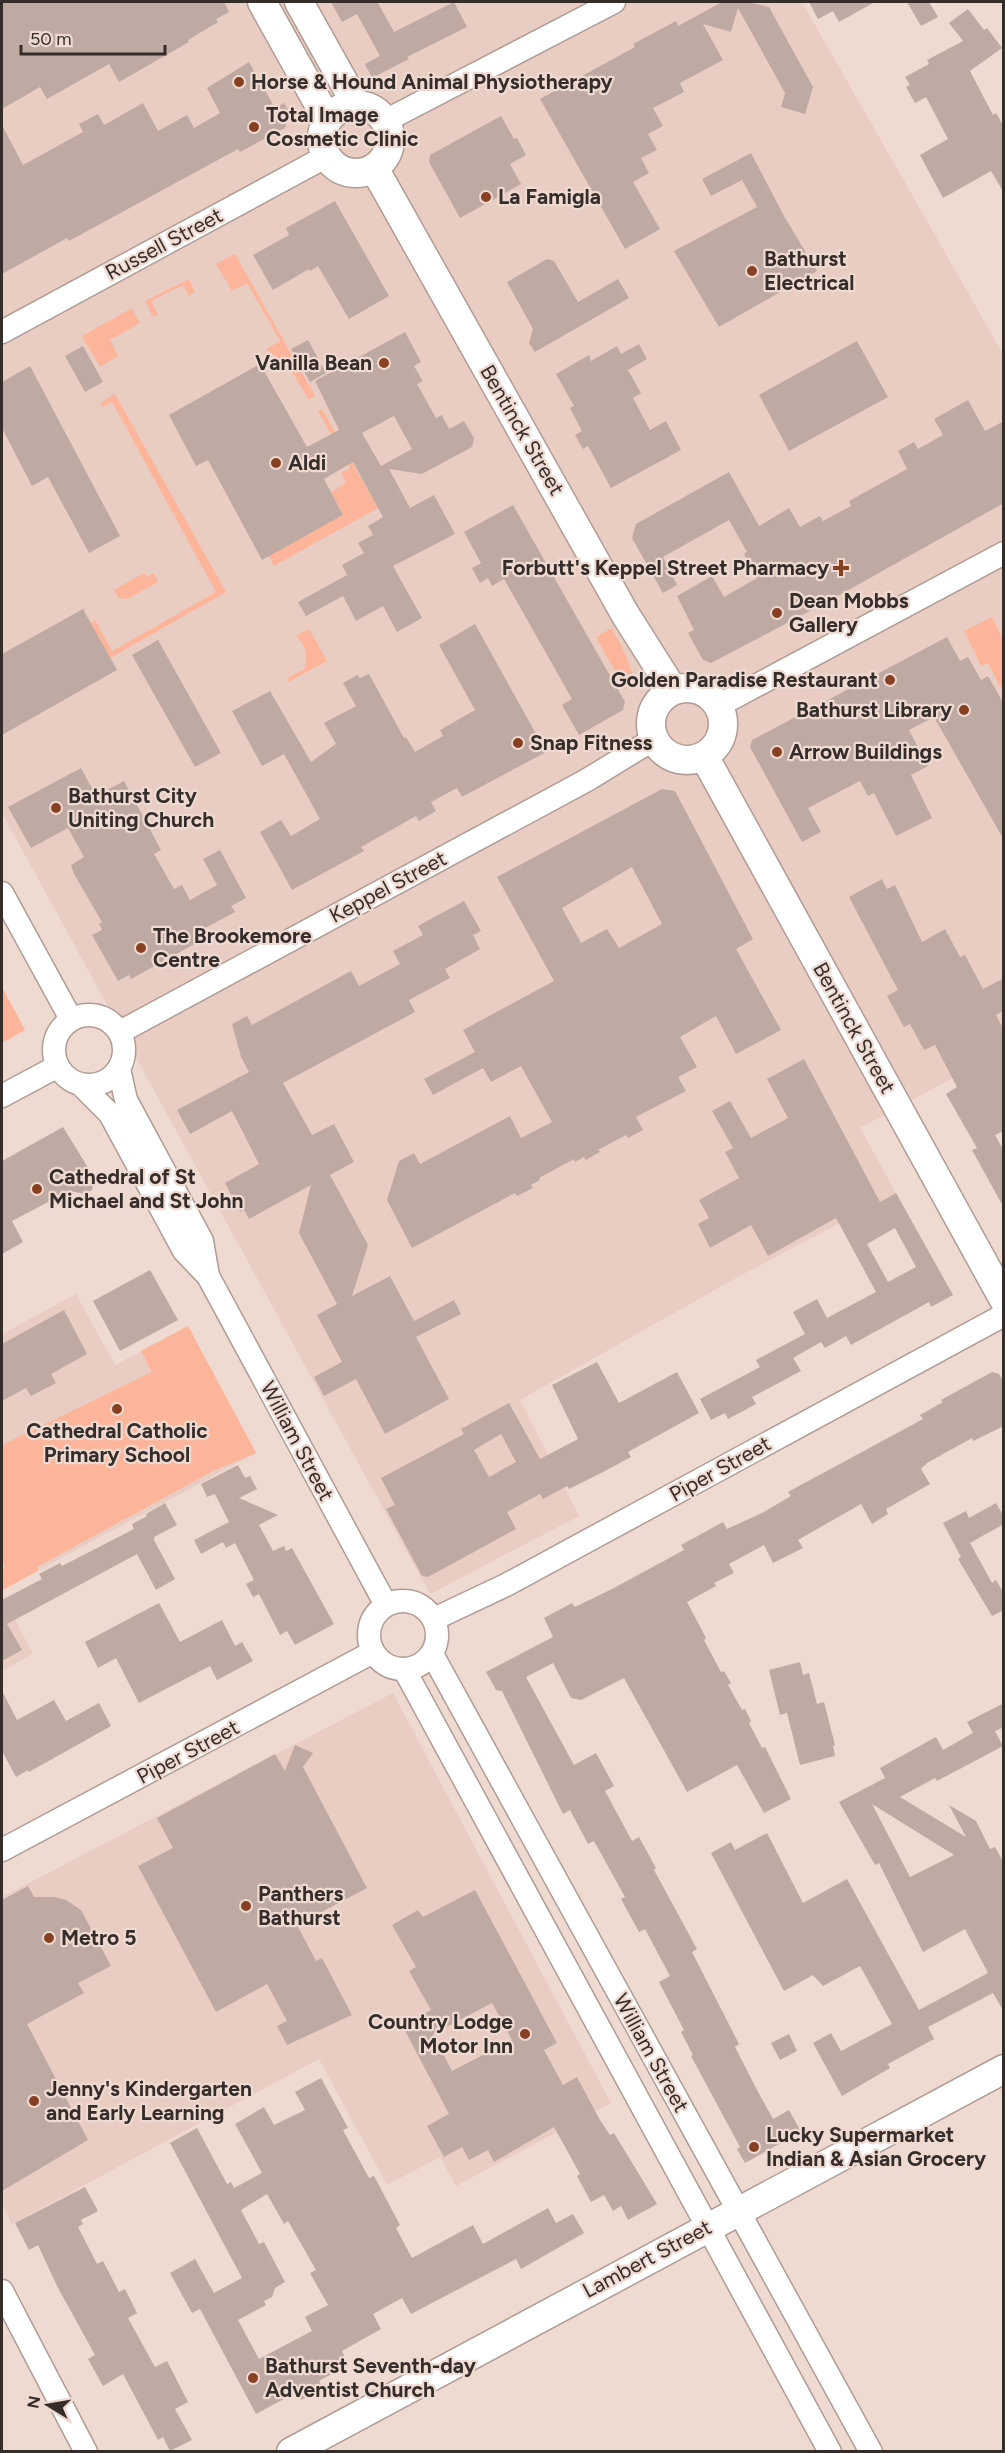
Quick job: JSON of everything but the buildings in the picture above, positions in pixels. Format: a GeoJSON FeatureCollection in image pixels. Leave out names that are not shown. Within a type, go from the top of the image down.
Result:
{"type":"FeatureCollection","features":[{"type":"Feature","properties":{"kind":"main road"},"geometry":{"type":"LineString","coordinates":[[262,2],[327,119]]}},
{"type":"Feature","properties":{"kind":"main road"},"geometry":{"type":"LineString","coordinates":[[299,2],[356,104]]}},
{"type":"Feature","properties":{"kind":"main road"},"geometry":{"type":"LineString","coordinates":[[356,104],[368,106],[378,112],[385,121],[389,130],[388,151],[374,168],[354,173],[344,171],[334,165],[327,156],[322,138],[327,119],[335,111],[356,104]]}},
{"type":"Feature","properties":{"kind":"main road","name":"Bentinck Street"},"geometry":{"type":"LineString","coordinates":[[374,168],[625,614],[673,690]]}},
{"type":"Feature","properties":{"kind":"main road"},"geometry":{"type":"LineString","coordinates":[[684,687],[704,691],[718,706],[723,728],[713,749],[704,756],[693,759],[670,756],[654,740],[651,716],[663,696],[673,690],[684,687]]}},
{"type":"Feature","properties":{"kind":"main road","name":"Bentinck Street"},"geometry":{"type":"LineString","coordinates":[[704,756],[1004,1300]]}},
{"type":"Feature","properties":{"kind":"main road","name":"Lambert Street"},"geometry":{"type":"LineString","coordinates":[[291,2451],[1004,2069]]}},
{"type":"Feature","properties":{"kind":"street"},"geometry":{"type":"LineString","coordinates":[[385,121],[614,2]]}},
{"type":"Feature","properties":{"kind":"street","name":"Russell Street"},"geometry":{"type":"LineString","coordinates":[[2,332],[327,156]]}},
{"type":"Feature","properties":{"kind":"street"},"geometry":{"type":"LineString","coordinates":[[718,706],[1004,553]]}},
{"type":"Feature","properties":{"kind":"street","name":"Keppel Street"},"geometry":{"type":"LineString","coordinates":[[120,1032],[587,780],[654,740]]}},
{"type":"Feature","properties":{"kind":"street"},"geometry":{"type":"LineString","coordinates":[[2,893],[71,1020]]}},
{"type":"Feature","properties":{"kind":"street"},"geometry":{"type":"LineString","coordinates":[[2,1096],[58,1066],[54,1050],[56,1038],[62,1027],[71,1020],[79,1016],[98,1016],[114,1025],[120,1032]]}},
{"type":"Feature","properties":{"kind":"street","name":"William Street"},"geometry":{"type":"LineString","coordinates":[[120,1032],[124,1051],[119,1069],[126,1100],[202,1241],[208,1276]]}},
{"type":"Feature","properties":{"kind":"street","name":"William Street"},"geometry":{"type":"LineString","coordinates":[[58,1066],[70,1080],[81,1085],[110,1114],[184,1251],[208,1276],[386,1605]]}},
{"type":"Feature","properties":{"kind":"street"},"geometry":{"type":"LineString","coordinates":[[81,1085],[105,1082],[119,1069]]}},
{"type":"Feature","properties":{"kind":"street","name":"Piper Street"},"geometry":{"type":"LineString","coordinates":[[434,1620],[506,1586],[1004,1315]]}},
{"type":"Feature","properties":{"kind":"street"},"geometry":{"type":"LineString","coordinates":[[396,1601],[418,1604],[434,1620],[437,1643],[432,1654],[420,1665],[404,1670],[386,1665],[373,1652],[370,1643],[370,1626],[379,1611],[386,1605],[396,1601]]}},
{"type":"Feature","properties":{"kind":"street","name":"Piper Street"},"geometry":{"type":"LineString","coordinates":[[2,1850],[373,1652]]}},
{"type":"Feature","properties":{"kind":"street","name":"William Street"},"geometry":{"type":"LineString","coordinates":[[432,1654],[871,2451]]}},
{"type":"Feature","properties":{"kind":"street","name":"William Street"},"geometry":{"type":"LineString","coordinates":[[404,1670],[830,2451]]}},
{"type":"Feature","properties":{"kind":"street"},"geometry":{"type":"LineString","coordinates":[[2,2290],[86,2451]]}},
{"type":"Feature","properties":{"kind":"shaded area"},"geometry":{"type":"Polygon","coordinates":[[[2,2],[802,2],[1003,354],[1003,1051],[860,1128],[896,1193],[736,1278],[520,1400],[579,1516],[430,1594],[2,813],[2,2]]]}},
{"type":"Feature","properties":{"kind":"shaded area"},"geometry":{"type":"Polygon","coordinates":[[[235,254],[315,396],[309,400],[289,367],[266,349],[280,341],[247,283],[232,291],[216,264],[235,254]]]}},
{"type":"Feature","properties":{"kind":"shaded area"},"geometry":{"type":"Polygon","coordinates":[[[189,279],[195,292],[189,296],[183,285],[151,301],[158,314],[153,317],[145,301],[189,279]]]}},
{"type":"Feature","properties":{"kind":"shaded area"},"geometry":{"type":"Polygon","coordinates":[[[132,308],[140,323],[110,340],[118,356],[100,367],[82,336],[132,308]]]}},
{"type":"Feature","properties":{"kind":"shaded area"},"geometry":{"type":"Polygon","coordinates":[[[115,394],[226,592],[110,658],[91,623],[95,620],[112,651],[216,592],[112,402],[102,407],[100,403],[115,394]]]}},
{"type":"Feature","properties":{"kind":"shaded area"},"geometry":{"type":"Polygon","coordinates":[[[322,409],[378,508],[274,566],[269,556],[343,515],[331,492],[346,483],[341,473],[350,468],[318,411],[322,409]]]}},
{"type":"Feature","properties":{"kind":"shaded area"},"geometry":{"type":"Polygon","coordinates":[[[144,573],[147,577],[154,573],[158,582],[127,599],[118,598],[114,590],[144,573]]]}},
{"type":"Feature","properties":{"kind":"shaded area"},"geometry":{"type":"Polygon","coordinates":[[[992,617],[1003,639],[1003,686],[1000,687],[988,663],[981,666],[964,631],[992,617]]]}},
{"type":"Feature","properties":{"kind":"shaded area"},"geometry":{"type":"Polygon","coordinates":[[[612,628],[636,683],[625,689],[596,637],[612,628]]]}},
{"type":"Feature","properties":{"kind":"shaded area"},"geometry":{"type":"Polygon","coordinates":[[[309,629],[327,661],[288,682],[287,678],[304,669],[306,651],[296,636],[309,629]]]}},
{"type":"Feature","properties":{"kind":"shaded area"},"geometry":{"type":"Polygon","coordinates":[[[2,987],[25,1030],[2,1043],[2,987]]]}},
{"type":"Feature","properties":{"kind":"shaded area","name":"Cathedral Catholic Primary School"},"geometry":{"type":"Polygon","coordinates":[[[76,1294],[115,1365],[188,1326],[256,1453],[2,1590],[2,1334],[76,1294]]]}},
{"type":"Feature","properties":{"kind":"shaded area","name":"Cathedral Catholic Primary School"},"geometry":{"type":"Polygon","coordinates":[[[188,1326],[256,1453],[213,1471],[37,1567],[39,1570],[3,1590],[2,1570],[5,1567],[2,1560],[2,1445],[152,1372],[141,1351],[188,1326]]]}},
{"type":"Feature","properties":{"kind":"shaded area"},"geometry":{"type":"Polygon","coordinates":[[[2,1595],[33,1654],[2,1671],[2,1595]]]}},
{"type":"Feature","properties":{"kind":"shaded area"},"geometry":{"type":"Polygon","coordinates":[[[393,1693],[611,2103],[456,2186],[440,2157],[387,2185],[319,2059],[12,2224],[2,2205],[2,1897],[393,1693]]]}},
{"type":"Feature","properties":{"kind":"place","name":"Horse & Hound Animal Physiotherapy"},"geometry":{"type":"Point","coordinates":[239,82]}},
{"type":"Feature","properties":{"kind":"place","name":"Total Image Cosmetic Clinic"},"geometry":{"type":"Point","coordinates":[254,127]}},
{"type":"Feature","properties":{"kind":"place","name":"La Famigla"},"geometry":{"type":"Point","coordinates":[486,197]}},
{"type":"Feature","properties":{"kind":"place","name":"Bathurst Electrical"},"geometry":{"type":"Point","coordinates":[752,271]}},
{"type":"Feature","properties":{"kind":"place","name":"Vanilla Bean"},"geometry":{"type":"Point","coordinates":[384,363]}},
{"type":"Feature","properties":{"kind":"place","name":"Aldi"},"geometry":{"type":"Point","coordinates":[276,463]}},
{"type":"Feature","properties":{"kind":"place","name":"Forbutt's Keppel Street Pharmacy"},"geometry":{"type":"Point","coordinates":[841,568]}},
{"type":"Feature","properties":{"kind":"place","name":"Dean Mobbs Gallery"},"geometry":{"type":"Point","coordinates":[777,613]}},
{"type":"Feature","properties":{"kind":"place","name":"Golden Paradise Restaurant"},"geometry":{"type":"Point","coordinates":[890,680]}},
{"type":"Feature","properties":{"kind":"place","name":"Bathurst Library"},"geometry":{"type":"Point","coordinates":[964,710]}},
{"type":"Feature","properties":{"kind":"place","name":"Snap Fitness"},"geometry":{"type":"Point","coordinates":[518,743]}},
{"type":"Feature","properties":{"kind":"place","name":"Arrow Buildings"},"geometry":{"type":"Point","coordinates":[777,752]}},
{"type":"Feature","properties":{"kind":"place","name":"Bathurst City Uniting Church"},"geometry":{"type":"Point","coordinates":[56,808]}},
{"type":"Feature","properties":{"kind":"place","name":"The Brookemore Centre"},"geometry":{"type":"Point","coordinates":[141,948]}},
{"type":"Feature","properties":{"kind":"place","name":"Cathedral of St Michael and St John"},"geometry":{"type":"Point","coordinates":[37,1189]}},
{"type":"Feature","properties":{"kind":"place","name":"Cathedral Catholic Primary School"},"geometry":{"type":"Point","coordinates":[117,1409]}},
{"type":"Feature","properties":{"kind":"place","name":"Panthers Bathurst"},"geometry":{"type":"Point","coordinates":[246,1906]}},
{"type":"Feature","properties":{"kind":"place","name":"Metro 5"},"geometry":{"type":"Point","coordinates":[49,1938]}},
{"type":"Feature","properties":{"kind":"place","name":"Country Lodge Motor Inn"},"geometry":{"type":"Point","coordinates":[525,2034]}},
{"type":"Feature","properties":{"kind":"place","name":"Jenny's Kindergarten and Early Learning"},"geometry":{"type":"Point","coordinates":[34,2101]}},
{"type":"Feature","properties":{"kind":"place","name":"Lucky Supermarket Indian & Asian Grocery"},"geometry":{"type":"Point","coordinates":[754,2147]}},
{"type":"Feature","properties":{"kind":"place","name":"Bathurst Seventh-day Adventist Church"},"geometry":{"type":"Point","coordinates":[253,2378]}}]}
